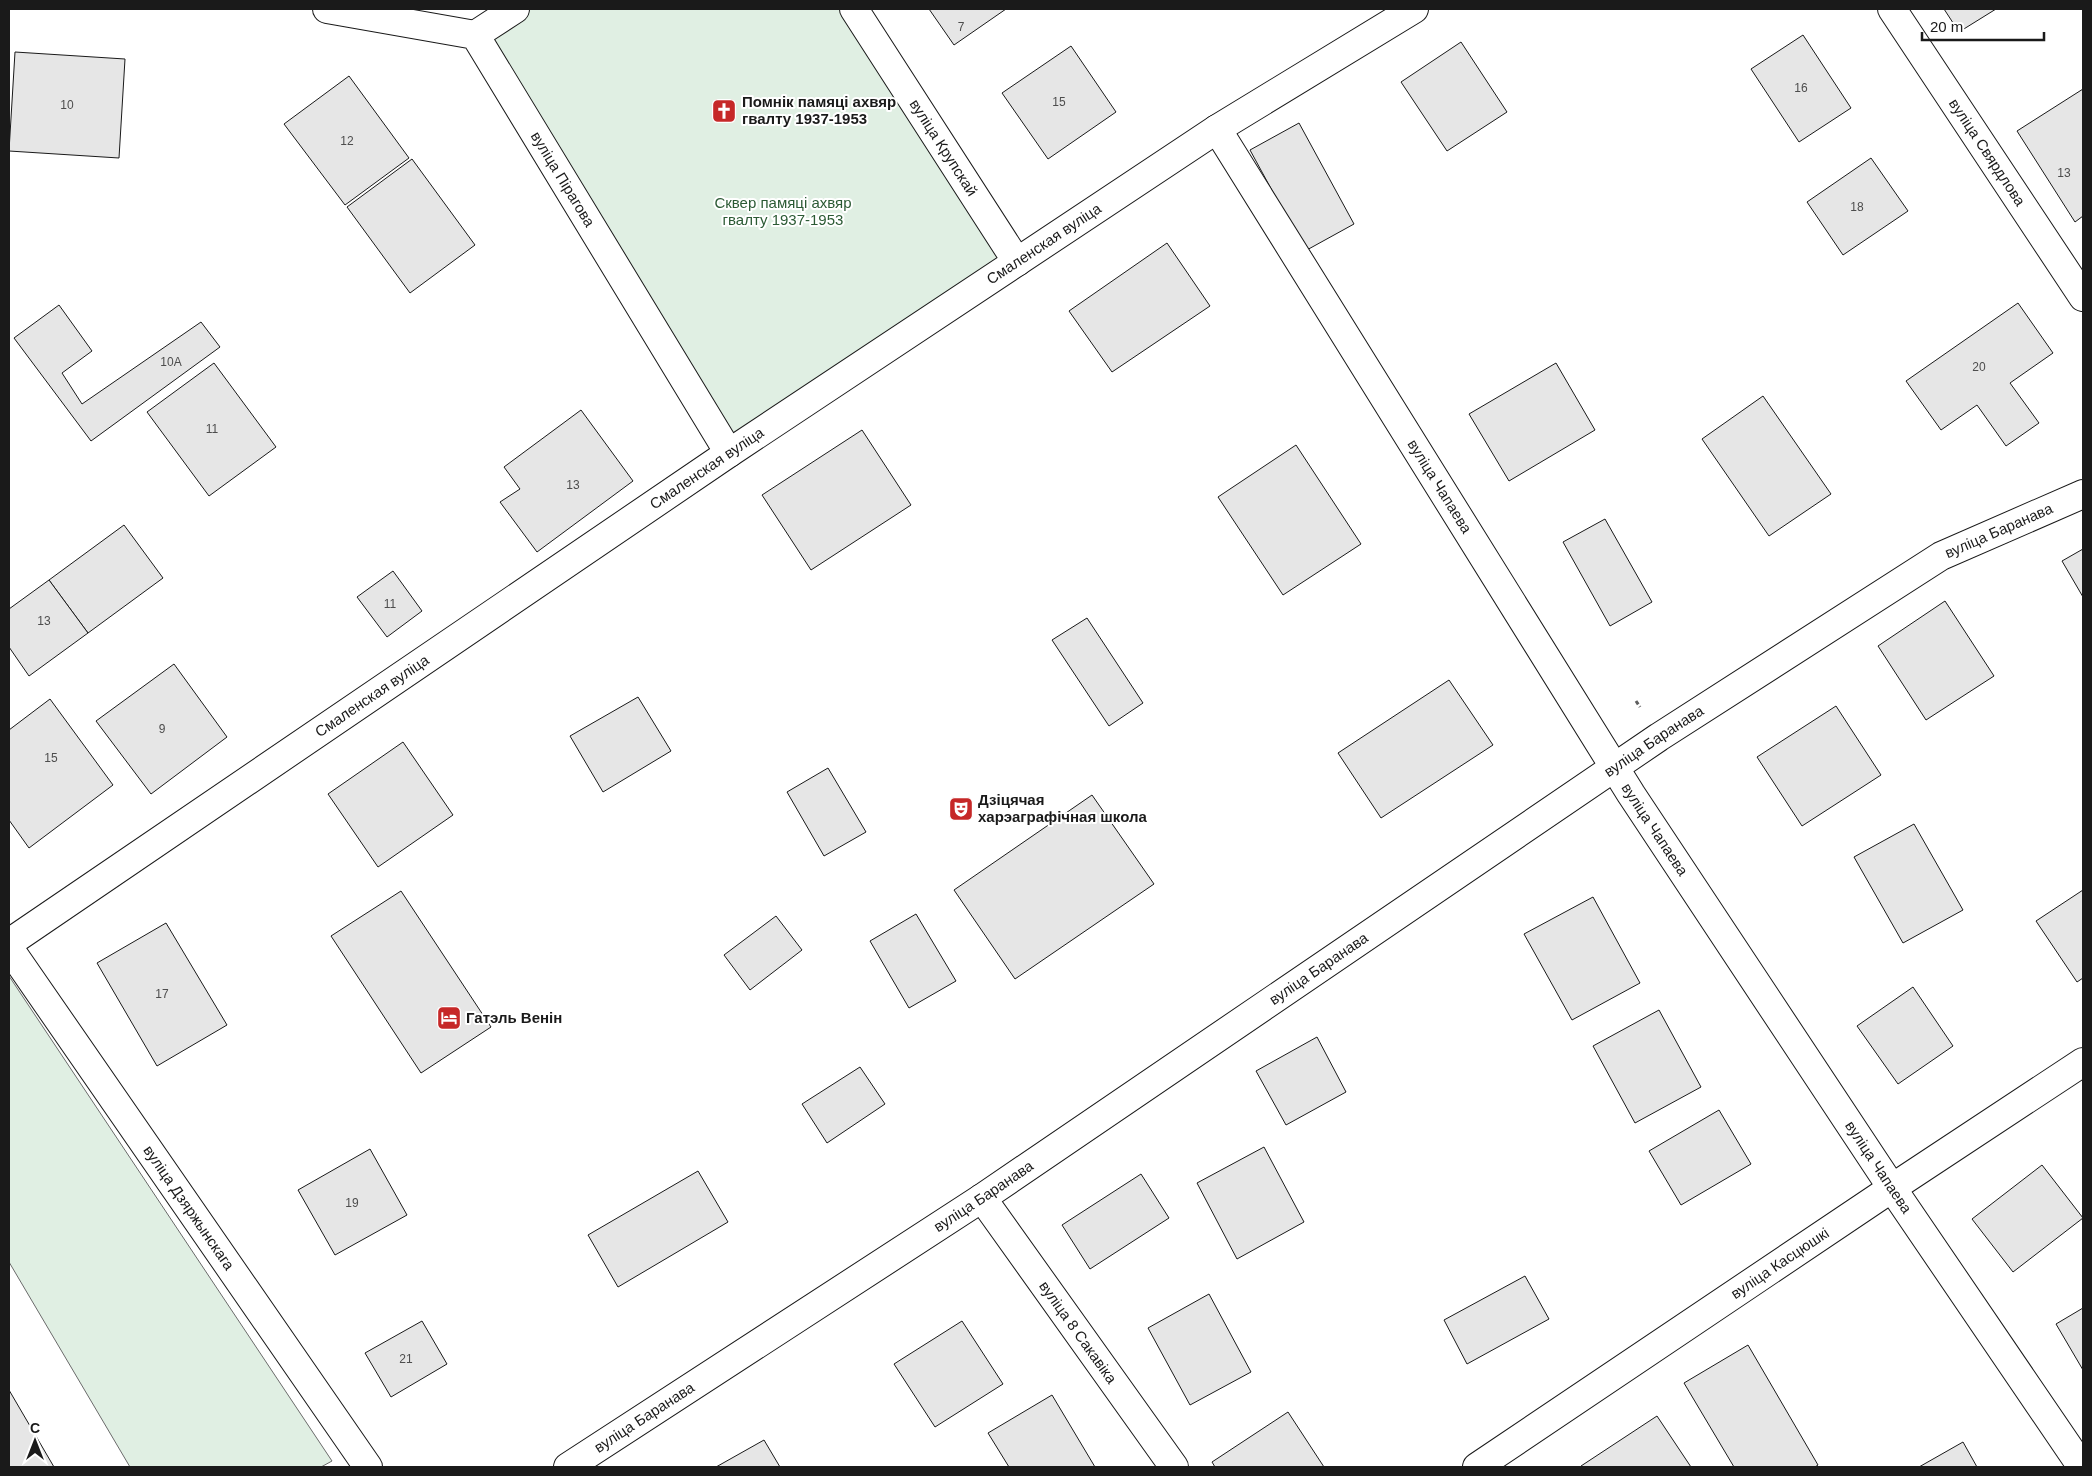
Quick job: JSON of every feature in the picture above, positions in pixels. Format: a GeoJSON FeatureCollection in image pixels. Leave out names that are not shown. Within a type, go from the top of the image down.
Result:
{"type":"FeatureCollection","features":[{"type":"Feature","properties":{"kind":"street"},"geometry":{"type":"LineString","coordinates":[[326,9],[475,34],[515,9]]}},
{"type":"Feature","properties":{"kind":"street","name":"вуліца Крупскай"},"geometry":{"type":"LineString","coordinates":[[854,9],[1017,262]]}},
{"type":"Feature","properties":{"kind":"street","name":"Смаленская вуліца"},"geometry":{"type":"LineString","coordinates":[[9,943],[729,453],[1216,129],[1414,9]]}},
{"type":"Feature","properties":{"kind":"street","name":"вуліца Свярдлова"},"geometry":{"type":"LineString","coordinates":[[1892,9],[2083,297]]}},
{"type":"Feature","properties":{"kind":"street","name":"вуліца Пірагова"},"geometry":{"type":"LineString","coordinates":[[475,34],[729,453]]}},
{"type":"Feature","properties":{"kind":"street","name":"вуліца Чапаева"},"geometry":{"type":"LineString","coordinates":[[1216,129],[1613,766],[1892,1188],[2082,1467]]}},
{"type":"Feature","properties":{"kind":"street","name":"вуліца Баранава"},"geometry":{"type":"LineString","coordinates":[[568,1467],[982,1198],[1613,766],[1941,556],[2083,494]]}},
{"type":"Feature","properties":{"kind":"street","name":"вуліца Дзяржынскага"},"geometry":{"type":"LineString","coordinates":[[9,948],[368,1467]]}},
{"type":"Feature","properties":{"kind":"street","name":"вуліца Касцюшкі"},"geometry":{"type":"LineString","coordinates":[[1478,1467],[1892,1188],[2083,1062]]}},
{"type":"Feature","properties":{"kind":"street","name":"вуліца 8 Сакавіка"},"geometry":{"type":"LineString","coordinates":[[982,1198],[1174,1467]]}},
{"type":"Feature","properties":{"kind":"green space","name":"Сквер памяці ахвяр гвалту 1937-1953"},"geometry":{"type":"Polygon","coordinates":[[[530,9],[845,9],[1007,259],[732,439],[486,37],[530,9]]]}},
{"type":"Feature","properties":{"kind":"green space"},"geometry":{"type":"Polygon","coordinates":[[[9,976],[332,1461],[321,1467],[130,1467],[9,1262],[9,976]]]}},
{"type":"Feature","properties":{"kind":"building"},"geometry":{"type":"Polygon","coordinates":[[[929,9],[1006,9],[954,45],[929,9]]]}},
{"type":"Feature","properties":{"kind":"building"},"geometry":{"type":"Polygon","coordinates":[[[1944,9],[1996,9],[1959,32],[1944,9]]]}},
{"type":"Feature","properties":{"kind":"building"},"geometry":{"type":"Polygon","coordinates":[[[1803,35],[1851,108],[1799,142],[1751,69],[1803,35]]]}},
{"type":"Feature","properties":{"kind":"building"},"geometry":{"type":"Polygon","coordinates":[[[1461,42],[1507,112],[1447,151],[1401,82],[1461,42]]]}},
{"type":"Feature","properties":{"kind":"building"},"geometry":{"type":"Polygon","coordinates":[[[1071,46],[1116,112],[1048,159],[1002,93],[1071,46]]]}},
{"type":"Feature","properties":{"kind":"building"},"geometry":{"type":"Polygon","coordinates":[[[15,52],[125,59],[119,158],[9,151],[15,52]]]}},
{"type":"Feature","properties":{"kind":"building"},"geometry":{"type":"Polygon","coordinates":[[[349,76],[409,158],[345,205],[284,124],[349,76]]]}},
{"type":"Feature","properties":{"kind":"building"},"geometry":{"type":"Polygon","coordinates":[[[2083,89],[2083,216],[2075,222],[2017,131],[2083,89]]]}},
{"type":"Feature","properties":{"kind":"building"},"geometry":{"type":"Polygon","coordinates":[[[1299,123],[1354,224],[1305,251],[1250,150],[1299,123]]]}},
{"type":"Feature","properties":{"kind":"building"},"geometry":{"type":"Polygon","coordinates":[[[1871,158],[1908,211],[1843,255],[1807,202],[1871,158]]]}},
{"type":"Feature","properties":{"kind":"building"},"geometry":{"type":"Polygon","coordinates":[[[412,159],[475,245],[410,293],[347,207],[412,159]]]}},
{"type":"Feature","properties":{"kind":"building"},"geometry":{"type":"Polygon","coordinates":[[[1167,243],[1210,306],[1112,372],[1069,311],[1167,243]]]}},
{"type":"Feature","properties":{"kind":"building"},"geometry":{"type":"Polygon","coordinates":[[[2018,303],[2053,353],[2010,383],[2039,423],[2006,446],[1977,405],[1941,430],[1906,381],[2018,303]]]}},
{"type":"Feature","properties":{"kind":"building"},"geometry":{"type":"Polygon","coordinates":[[[59,305],[92,351],[62,373],[82,404],[201,322],[220,347],[91,441],[14,338],[59,305]]]}},
{"type":"Feature","properties":{"kind":"building"},"geometry":{"type":"Polygon","coordinates":[[[214,363],[276,447],[209,496],[147,412],[214,363]]]}},
{"type":"Feature","properties":{"kind":"building"},"geometry":{"type":"Polygon","coordinates":[[[1556,363],[1595,430],[1509,481],[1469,414],[1556,363]]]}},
{"type":"Feature","properties":{"kind":"building"},"geometry":{"type":"Polygon","coordinates":[[[1763,396],[1831,494],[1769,536],[1702,439],[1763,396]]]}},
{"type":"Feature","properties":{"kind":"building"},"geometry":{"type":"Polygon","coordinates":[[[581,410],[633,481],[537,552],[500,502],[520,489],[504,467],[581,410]]]}},
{"type":"Feature","properties":{"kind":"building"},"geometry":{"type":"Polygon","coordinates":[[[862,430],[911,505],[811,570],[762,495],[862,430]]]}},
{"type":"Feature","properties":{"kind":"building"},"geometry":{"type":"Polygon","coordinates":[[[1296,445],[1361,544],[1283,595],[1218,497],[1296,445]]]}},
{"type":"Feature","properties":{"kind":"building"},"geometry":{"type":"Polygon","coordinates":[[[1605,519],[1652,602],[1610,626],[1563,542],[1605,519]]]}},
{"type":"Feature","properties":{"kind":"building"},"geometry":{"type":"Polygon","coordinates":[[[124,525],[163,578],[88,633],[49,580],[124,525]]]}},
{"type":"Feature","properties":{"kind":"building"},"geometry":{"type":"Polygon","coordinates":[[[2083,549],[2083,597],[2062,561],[2083,549]]]}},
{"type":"Feature","properties":{"kind":"building"},"geometry":{"type":"Polygon","coordinates":[[[393,571],[422,611],[387,637],[357,597],[393,571]]]}},
{"type":"Feature","properties":{"kind":"building"},"geometry":{"type":"Polygon","coordinates":[[[49,580],[88,633],[29,676],[9,647],[9,609],[49,580]]]}},
{"type":"Feature","properties":{"kind":"building"},"geometry":{"type":"Polygon","coordinates":[[[1945,601],[1994,676],[1926,720],[1878,646],[1945,601]]]}},
{"type":"Feature","properties":{"kind":"building"},"geometry":{"type":"Polygon","coordinates":[[[1087,618],[1143,703],[1109,726],[1052,640],[1087,618]]]}},
{"type":"Feature","properties":{"kind":"building"},"geometry":{"type":"Polygon","coordinates":[[[174,664],[227,737],[151,794],[96,721],[174,664]]]}},
{"type":"Feature","properties":{"kind":"building"},"geometry":{"type":"Polygon","coordinates":[[[1449,680],[1493,745],[1381,818],[1338,753],[1449,680]]]}},
{"type":"Feature","properties":{"kind":"building"},"geometry":{"type":"Polygon","coordinates":[[[638,697],[671,751],[603,792],[570,736],[638,697]]]}},
{"type":"Feature","properties":{"kind":"building"},"geometry":{"type":"Polygon","coordinates":[[[50,699],[113,785],[29,848],[9,820],[9,730],[50,699]]]}},
{"type":"Feature","properties":{"kind":"building"},"geometry":{"type":"Polygon","coordinates":[[[1836,706],[1881,775],[1802,826],[1757,757],[1836,706]]]}},
{"type":"Feature","properties":{"kind":"building"},"geometry":{"type":"Polygon","coordinates":[[[403,742],[453,815],[378,867],[328,794],[403,742]]]}},
{"type":"Feature","properties":{"kind":"building"},"geometry":{"type":"Polygon","coordinates":[[[828,768],[866,832],[824,856],[787,792],[828,768]]]}},
{"type":"Feature","properties":{"kind":"building"},"geometry":{"type":"Polygon","coordinates":[[[1092,795],[1154,884],[1015,979],[954,890],[1092,795]]]}},
{"type":"Feature","properties":{"kind":"building"},"geometry":{"type":"Polygon","coordinates":[[[1914,824],[1963,910],[1903,943],[1854,857],[1914,824]]]}},
{"type":"Feature","properties":{"kind":"building"},"geometry":{"type":"Polygon","coordinates":[[[2083,890],[2083,978],[2077,982],[2036,921],[2083,890]]]}},
{"type":"Feature","properties":{"kind":"building"},"geometry":{"type":"Polygon","coordinates":[[[401,891],[491,1027],[421,1073],[331,936],[401,891]]]}},
{"type":"Feature","properties":{"kind":"building"},"geometry":{"type":"Polygon","coordinates":[[[1593,897],[1640,983],[1572,1020],[1524,934],[1593,897]]]}},
{"type":"Feature","properties":{"kind":"building"},"geometry":{"type":"Polygon","coordinates":[[[916,914],[956,981],[909,1008],[870,941],[916,914]]]}},
{"type":"Feature","properties":{"kind":"building"},"geometry":{"type":"Polygon","coordinates":[[[776,916],[802,950],[750,990],[724,955],[776,916]]]}},
{"type":"Feature","properties":{"kind":"building"},"geometry":{"type":"Polygon","coordinates":[[[166,923],[227,1025],[157,1066],[97,963],[166,923]]]}},
{"type":"Feature","properties":{"kind":"building"},"geometry":{"type":"Polygon","coordinates":[[[1913,987],[1953,1046],[1898,1084],[1857,1026],[1913,987]]]}},
{"type":"Feature","properties":{"kind":"building"},"geometry":{"type":"Polygon","coordinates":[[[1659,1010],[1701,1087],[1635,1123],[1593,1046],[1659,1010]]]}},
{"type":"Feature","properties":{"kind":"building"},"geometry":{"type":"Polygon","coordinates":[[[1317,1037],[1346,1092],[1286,1125],[1256,1071],[1317,1037]]]}},
{"type":"Feature","properties":{"kind":"building"},"geometry":{"type":"Polygon","coordinates":[[[860,1067],[885,1104],[827,1143],[802,1104],[860,1067]]]}},
{"type":"Feature","properties":{"kind":"building"},"geometry":{"type":"Polygon","coordinates":[[[1719,1110],[1751,1164],[1681,1205],[1649,1151],[1719,1110]]]}},
{"type":"Feature","properties":{"kind":"building"},"geometry":{"type":"Polygon","coordinates":[[[1264,1147],[1304,1222],[1237,1259],[1197,1183],[1264,1147]]]}},
{"type":"Feature","properties":{"kind":"building"},"geometry":{"type":"Polygon","coordinates":[[[370,1149],[407,1215],[335,1255],[298,1190],[370,1149]]]}},
{"type":"Feature","properties":{"kind":"building"},"geometry":{"type":"Polygon","coordinates":[[[2042,1165],[2083,1218],[2013,1272],[1972,1219],[2042,1165]]]}},
{"type":"Feature","properties":{"kind":"building"},"geometry":{"type":"Polygon","coordinates":[[[698,1171],[728,1222],[618,1287],[588,1235],[698,1171]]]}},
{"type":"Feature","properties":{"kind":"building"},"geometry":{"type":"Polygon","coordinates":[[[1141,1174],[1169,1218],[1090,1269],[1062,1225],[1141,1174]]]}},
{"type":"Feature","properties":{"kind":"building"},"geometry":{"type":"Polygon","coordinates":[[[1525,1276],[1549,1319],[1467,1364],[1444,1320],[1525,1276]]]}},
{"type":"Feature","properties":{"kind":"building"},"geometry":{"type":"Polygon","coordinates":[[[1209,1294],[1251,1372],[1190,1405],[1148,1328],[1209,1294]]]}},
{"type":"Feature","properties":{"kind":"building"},"geometry":{"type":"Polygon","coordinates":[[[2083,1308],[2083,1370],[2056,1324],[2083,1308]]]}},
{"type":"Feature","properties":{"kind":"building"},"geometry":{"type":"Polygon","coordinates":[[[422,1321],[447,1364],[391,1397],[365,1353],[422,1321]]]}},
{"type":"Feature","properties":{"kind":"building"},"geometry":{"type":"Polygon","coordinates":[[[962,1321],[1003,1384],[935,1427],[894,1364],[962,1321]]]}},
{"type":"Feature","properties":{"kind":"building"},"geometry":{"type":"Polygon","coordinates":[[[1748,1345],[1818,1465],[1815,1467],[1734,1467],[1684,1383],[1748,1345]]]}},
{"type":"Feature","properties":{"kind":"building"},"geometry":{"type":"Polygon","coordinates":[[[9,1390],[54,1467],[9,1467],[9,1390]]]}},
{"type":"Feature","properties":{"kind":"building"},"geometry":{"type":"Polygon","coordinates":[[[1052,1395],[1095,1467],[1009,1467],[988,1433],[1052,1395]]]}},
{"type":"Feature","properties":{"kind":"building"},"geometry":{"type":"Polygon","coordinates":[[[1288,1412],[1324,1467],[1215,1467],[1212,1462],[1288,1412]]]}},
{"type":"Feature","properties":{"kind":"building"},"geometry":{"type":"Polygon","coordinates":[[[1657,1416],[1691,1467],[1581,1467],[1581,1466],[1657,1416]]]}},
{"type":"Feature","properties":{"kind":"building"},"geometry":{"type":"Polygon","coordinates":[[[764,1440],[780,1467],[716,1467],[764,1440]]]}},
{"type":"Feature","properties":{"kind":"building"},"geometry":{"type":"Polygon","coordinates":[[[1963,1442],[1977,1467],[1919,1467],[1963,1442]]]}},
{"type":"Feature","properties":{"kind":"place","name":"Помнік памяці ахвяр гвалту 1937-1953"},"geometry":{"type":"Point","coordinates":[724,111]}},
{"type":"Feature","properties":{"kind":"place","name":"Дзіцячая харэаграфічная школа"},"geometry":{"type":"Point","coordinates":[961,809]}},
{"type":"Feature","properties":{"kind":"place","name":"Гатэль Венін"},"geometry":{"type":"Point","coordinates":[449,1018]}}]}
